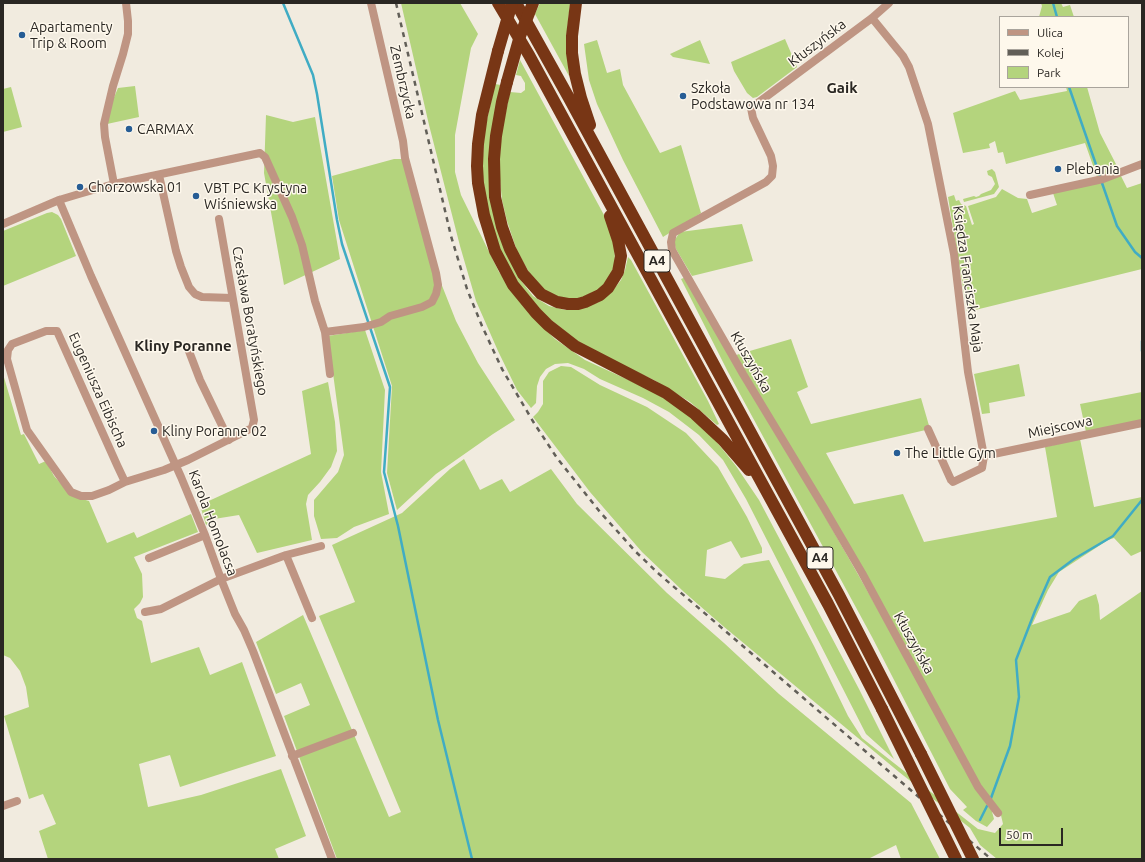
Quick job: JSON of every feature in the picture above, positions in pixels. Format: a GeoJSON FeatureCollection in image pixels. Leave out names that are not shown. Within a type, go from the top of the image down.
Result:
{"type":"FeatureCollection","features":[{"type":"Feature","properties":{"kind":"highway","name":"A4"},"geometry":{"type":"LineString","coordinates":[[498,3],[529,55],[828,604],[882,708],[956,859]]}},
{"type":"Feature","properties":{"kind":"highway"},"geometry":{"type":"LineString","coordinates":[[512,3],[482,115],[478,144],[478,183],[484,214],[495,251],[513,285],[548,325],[575,346],[666,393],[695,414],[723,440],[744,463],[772,501]]}},
{"type":"Feature","properties":{"kind":"highway","name":"A4"},"geometry":{"type":"LineString","coordinates":[[516,3],[836,588],[973,859]]}},
{"type":"Feature","properties":{"kind":"highway"},"geometry":{"type":"LineString","coordinates":[[533,3],[520,36],[499,115],[494,159],[495,197],[510,249],[522,274],[541,294],[557,302],[578,304],[593,299],[608,288],[618,272],[621,256],[618,240],[593,172]]}},
{"type":"Feature","properties":{"kind":"highway"},"geometry":{"type":"LineString","coordinates":[[576,3],[572,42],[575,74],[581,98],[601,156]]}},
{"type":"Feature","properties":{"kind":"street"},"geometry":{"type":"LineString","coordinates":[[114,184],[105,138],[104,124],[128,34],[126,3]]}},
{"type":"Feature","properties":{"kind":"street","name":"Zembrzycka"},"geometry":{"type":"LineString","coordinates":[[325,332],[364,327],[381,322],[390,316],[422,307],[432,302],[438,285],[405,158],[397,113],[371,3]]}},
{"type":"Feature","properties":{"kind":"street","name":"Kłuszyńska"},"geometry":{"type":"LineString","coordinates":[[888,3],[872,18],[751,108],[753,118],[770,156],[773,166],[772,176],[766,182],[677,231],[673,234],[671,242],[672,250],[743,374],[862,573],[978,787],[998,813]]}},
{"type":"Feature","properties":{"kind":"street","name":"Księdza Franciszka Maja"},"geometry":{"type":"LineString","coordinates":[[872,18],[903,56],[909,67],[928,124],[954,254],[968,372],[984,456]]}},
{"type":"Feature","properties":{"kind":"street"},"geometry":{"type":"LineString","coordinates":[[3,224],[59,200],[114,184],[260,153],[265,157],[292,216],[302,245],[315,301],[325,332],[330,374]]}},
{"type":"Feature","properties":{"kind":"street"},"geometry":{"type":"LineString","coordinates":[[1030,195],[1103,179],[1142,164]]}},
{"type":"Feature","properties":{"kind":"street"},"geometry":{"type":"LineString","coordinates":[[159,175],[176,251],[189,287],[195,294],[202,297],[232,298]]}},
{"type":"Feature","properties":{"kind":"street","name":"Karola Homolacsa"},"geometry":{"type":"LineString","coordinates":[[59,200],[91,276],[176,465],[205,535],[220,579],[235,614],[244,630],[332,859]]}},
{"type":"Feature","properties":{"kind":"street","name":"Czesława Boratyńskiego"},"geometry":{"type":"LineString","coordinates":[[219,219],[254,420],[252,428],[229,440]]}},
{"type":"Feature","properties":{"kind":"street","name":"Eugeniusza Eibischa"},"geometry":{"type":"LineString","coordinates":[[46,331],[57,331],[116,465],[125,482],[92,496],[81,496],[71,492],[66,487],[28,430],[7,359],[8,350],[12,344],[46,331]]}},
{"type":"Feature","properties":{"kind":"street"},"geometry":{"type":"LineString","coordinates":[[125,482],[176,465],[229,440],[200,380],[187,346]]}},
{"type":"Feature","properties":{"kind":"street","name":"Miejscowa"},"geometry":{"type":"LineString","coordinates":[[984,456],[1142,423]]}},
{"type":"Feature","properties":{"kind":"street"},"geometry":{"type":"LineString","coordinates":[[928,429],[953,482],[982,468],[984,456]]}},
{"type":"Feature","properties":{"kind":"street"},"geometry":{"type":"LineString","coordinates":[[149,558],[205,535]]}},
{"type":"Feature","properties":{"kind":"street"},"geometry":{"type":"LineString","coordinates":[[145,612],[161,609],[220,579],[286,555],[321,546]]}},
{"type":"Feature","properties":{"kind":"street"},"geometry":{"type":"LineString","coordinates":[[286,555],[312,618]]}},
{"type":"Feature","properties":{"kind":"street"},"geometry":{"type":"LineString","coordinates":[[292,756],[353,733]]}},
{"type":"Feature","properties":{"kind":"street"},"geometry":{"type":"LineString","coordinates":[[3,806],[16,801]]}},
{"type":"Feature","properties":{"kind":"green space"},"geometry":{"type":"Polygon","coordinates":[[[401,3],[460,3],[478,34],[471,48],[455,135],[455,172],[461,195],[499,272],[529,313],[555,339],[585,360],[648,389],[681,408],[712,436],[736,466],[759,500],[859,689],[894,759],[866,734],[746,499],[723,460],[699,435],[669,412],[643,398],[600,379],[584,369],[568,363],[555,364],[546,369],[540,377],[537,386],[536,403],[531,408],[517,390],[476,301],[460,246],[429,125],[401,3]]]}},
{"type":"Feature","properties":{"kind":"green space"},"geometry":{"type":"Polygon","coordinates":[[[540,3],[570,3],[566,41],[569,76],[535,14],[540,3]]]}},
{"type":"Feature","properties":{"kind":"green space"},"geometry":{"type":"Polygon","coordinates":[[[1041,3],[1061,3],[1063,7],[1070,5],[1074,16],[1039,16],[1042,6],[1041,3]]]}},
{"type":"Feature","properties":{"kind":"green space"},"geometry":{"type":"Polygon","coordinates":[[[785,39],[797,67],[757,97],[753,98],[747,93],[734,71],[731,62],[785,39]]]}},
{"type":"Feature","properties":{"kind":"green space"},"geometry":{"type":"Polygon","coordinates":[[[597,40],[607,73],[620,69],[623,85],[660,153],[681,145],[701,213],[663,237],[623,160],[597,104],[589,80],[584,44],[597,40]]]}},
{"type":"Feature","properties":{"kind":"green space"},"geometry":{"type":"Polygon","coordinates":[[[700,40],[710,64],[673,57],[670,54],[700,40]]]}},
{"type":"Feature","properties":{"kind":"green space"},"geometry":{"type":"Polygon","coordinates":[[[520,60],[614,236],[615,265],[607,281],[600,289],[575,299],[554,296],[545,291],[530,274],[517,251],[502,200],[499,171],[502,130],[510,92],[521,93],[525,90],[525,83],[521,76],[516,75],[520,60]]]}},
{"type":"Feature","properties":{"kind":"green space"},"geometry":{"type":"Polygon","coordinates":[[[495,84],[501,85],[489,155],[516,272],[522,282],[533,296],[549,306],[565,310],[583,308],[599,302],[614,289],[621,280],[628,257],[708,401],[719,424],[717,425],[690,402],[654,380],[600,355],[576,340],[545,315],[520,286],[502,256],[487,209],[482,169],[485,129],[495,84]]]}},
{"type":"Feature","properties":{"kind":"green space"},"geometry":{"type":"Polygon","coordinates":[[[135,86],[139,117],[107,124],[109,109],[118,88],[135,86]]]}},
{"type":"Feature","properties":{"kind":"green space"},"geometry":{"type":"Polygon","coordinates":[[[11,87],[22,127],[3,132],[3,89],[11,87]]]}},
{"type":"Feature","properties":{"kind":"green space"},"geometry":{"type":"Polygon","coordinates":[[[1066,88],[1087,88],[1100,133],[1119,170],[1102,177],[1097,177],[1085,143],[1006,164],[1003,152],[998,153],[995,141],[989,144],[990,148],[963,153],[953,113],[1015,91],[1020,100],[1067,91],[1066,88]]]}},
{"type":"Feature","properties":{"kind":"green space"},"geometry":{"type":"Polygon","coordinates":[[[266,115],[293,122],[315,117],[340,259],[284,285],[264,173],[266,115]]]}},
{"type":"Feature","properties":{"kind":"green space"},"geometry":{"type":"Polygon","coordinates":[[[394,159],[405,159],[439,278],[456,321],[478,363],[515,420],[436,474],[397,510],[387,473],[392,386],[339,220],[332,176],[394,159]]]}},
{"type":"Feature","properties":{"kind":"green space"},"geometry":{"type":"Polygon","coordinates":[[[992,169],[995,172],[999,187],[994,194],[964,202],[963,199],[974,196],[976,197],[991,190],[995,184],[992,177],[988,175],[987,171],[992,169]]]}},
{"type":"Feature","properties":{"kind":"green space"},"geometry":{"type":"Polygon","coordinates":[[[1121,176],[1127,188],[1142,183],[1142,269],[967,312],[948,197],[954,195],[956,201],[959,200],[961,204],[966,206],[972,225],[974,224],[968,206],[996,197],[1002,189],[1018,198],[1027,199],[1032,213],[1057,205],[1053,193],[1121,176]]]}},
{"type":"Feature","properties":{"kind":"green space"},"geometry":{"type":"Polygon","coordinates":[[[52,212],[58,215],[61,219],[76,256],[3,286],[3,231],[52,212]]]}},
{"type":"Feature","properties":{"kind":"green space"},"geometry":{"type":"Polygon","coordinates":[[[742,224],[753,261],[692,276],[676,249],[674,241],[680,232],[742,224]]]}},
{"type":"Feature","properties":{"kind":"green space"},"geometry":{"type":"Polygon","coordinates":[[[686,277],[827,520],[991,808],[994,819],[987,827],[976,821],[963,810],[967,807],[950,789],[872,637],[728,372],[681,279],[686,277]]]}},
{"type":"Feature","properties":{"kind":"green space"},"geometry":{"type":"Polygon","coordinates":[[[365,330],[385,390],[381,472],[389,514],[354,527],[337,538],[321,539],[314,516],[314,500],[338,472],[344,455],[328,336],[365,330]]]}},
{"type":"Feature","properties":{"kind":"green space"},"geometry":{"type":"Polygon","coordinates":[[[791,339],[808,387],[797,392],[811,424],[921,398],[930,429],[826,453],[854,504],[903,494],[924,542],[1057,517],[1045,447],[1080,439],[1094,507],[1142,497],[1142,551],[1131,556],[1114,538],[1108,540],[1059,572],[1048,590],[1032,625],[1070,612],[1079,601],[1096,594],[1099,605],[1100,620],[1142,591],[1142,859],[997,859],[980,845],[970,828],[899,772],[723,626],[684,592],[642,552],[590,492],[533,417],[543,404],[543,381],[549,372],[561,366],[571,367],[600,385],[647,407],[686,433],[718,467],[747,517],[762,548],[762,553],[741,558],[731,541],[707,550],[705,576],[725,579],[744,564],[769,560],[814,646],[848,716],[862,738],[978,829],[995,833],[1003,824],[1000,811],[984,791],[736,355],[791,339]]]}},
{"type":"Feature","properties":{"kind":"green space"},"geometry":{"type":"Polygon","coordinates":[[[1019,364],[1025,396],[989,403],[990,413],[982,414],[974,374],[1019,364]]]}},
{"type":"Feature","properties":{"kind":"green space"},"geometry":{"type":"Polygon","coordinates":[[[3,374],[21,435],[24,434],[39,464],[46,461],[54,476],[72,496],[89,501],[107,543],[134,532],[137,538],[191,514],[198,532],[134,557],[142,574],[143,597],[134,609],[137,618],[142,621],[151,663],[199,647],[210,675],[242,662],[276,756],[180,787],[170,755],[139,764],[148,807],[201,795],[281,769],[306,836],[275,849],[279,859],[48,859],[39,831],[56,824],[43,794],[29,799],[4,716],[29,707],[26,687],[20,671],[10,658],[3,655],[3,374]]]}},
{"type":"Feature","properties":{"kind":"green space"},"geometry":{"type":"Polygon","coordinates":[[[328,382],[335,422],[337,451],[331,467],[308,495],[306,504],[312,540],[257,553],[239,515],[214,519],[206,525],[200,505],[311,454],[302,391],[328,382]]]}},
{"type":"Feature","properties":{"kind":"green space"},"geometry":{"type":"Polygon","coordinates":[[[1142,392],[1142,420],[1086,432],[1080,404],[1142,392]]]}},
{"type":"Feature","properties":{"kind":"green space"},"geometry":{"type":"Polygon","coordinates":[[[464,459],[480,490],[502,479],[510,492],[551,469],[577,504],[667,593],[779,694],[911,803],[940,859],[901,859],[896,845],[868,859],[337,859],[284,716],[310,705],[301,683],[276,694],[256,642],[303,615],[389,817],[401,812],[319,616],[355,602],[332,545],[402,513],[450,469],[464,459]]]}},
{"type":"Feature","properties":{"kind":"waterway"},"geometry":{"type":"LineString","coordinates":[[283,3],[313,75],[342,244],[390,387],[384,472],[398,526],[438,720],[472,859]]}},
{"type":"Feature","properties":{"kind":"waterway"},"geometry":{"type":"LineString","coordinates":[[1053,3],[1057,16]]}},
{"type":"Feature","properties":{"kind":"waterway"},"geometry":{"type":"LineString","coordinates":[[1069,88],[1100,176]]}},
{"type":"Feature","properties":{"kind":"waterway"},"geometry":{"type":"LineString","coordinates":[[1102,183],[1117,226],[1135,252],[1142,258]]}},
{"type":"Feature","properties":{"kind":"waterway"},"geometry":{"type":"LineString","coordinates":[[1142,341],[1142,351]]}},
{"type":"Feature","properties":{"kind":"waterway"},"geometry":{"type":"LineString","coordinates":[[991,798],[1010,746],[1019,697],[1016,660],[1050,577],[1074,559],[1113,536],[1142,500]]}},
{"type":"Feature","properties":{"kind":"waterway"},"geometry":{"type":"LineString","coordinates":[[980,820],[987,806]]}},
{"type":"Feature","properties":{"kind":"railway"},"geometry":{"type":"LineString","coordinates":[[396,3],[451,236],[467,289],[502,369],[557,458],[600,512],[636,552],[659,574],[991,859]]}},
{"type":"Feature","properties":{"kind":"place","name":"Apartamenty Trip & Room"},"geometry":{"type":"Point","coordinates":[22,35]}},
{"type":"Feature","properties":{"kind":"place","name":"Szkoła Podstawowa nr 134"},"geometry":{"type":"Point","coordinates":[683,96]}},
{"type":"Feature","properties":{"kind":"place","name":"CARMAX"},"geometry":{"type":"Point","coordinates":[129,129]}},
{"type":"Feature","properties":{"kind":"place","name":"Plebania"},"geometry":{"type":"Point","coordinates":[1058,169]}},
{"type":"Feature","properties":{"kind":"place","name":"Chorzowska 01"},"geometry":{"type":"Point","coordinates":[80,187]}},
{"type":"Feature","properties":{"kind":"place","name":"VBT PC Krystyna Wiśniewska"},"geometry":{"type":"Point","coordinates":[196,196]}},
{"type":"Feature","properties":{"kind":"place","name":"Kliny Poranne 02"},"geometry":{"type":"Point","coordinates":[154,431]}},
{"type":"Feature","properties":{"kind":"place","name":"The Little Gym"},"geometry":{"type":"Point","coordinates":[897,453]}},
{"type":"Feature","properties":{"kind":"district","name":"Gaik"},"geometry":{"type":"Point","coordinates":[842,88]}},
{"type":"Feature","properties":{"kind":"district","name":"Kliny Poranne"},"geometry":{"type":"Point","coordinates":[183,346]}}]}
